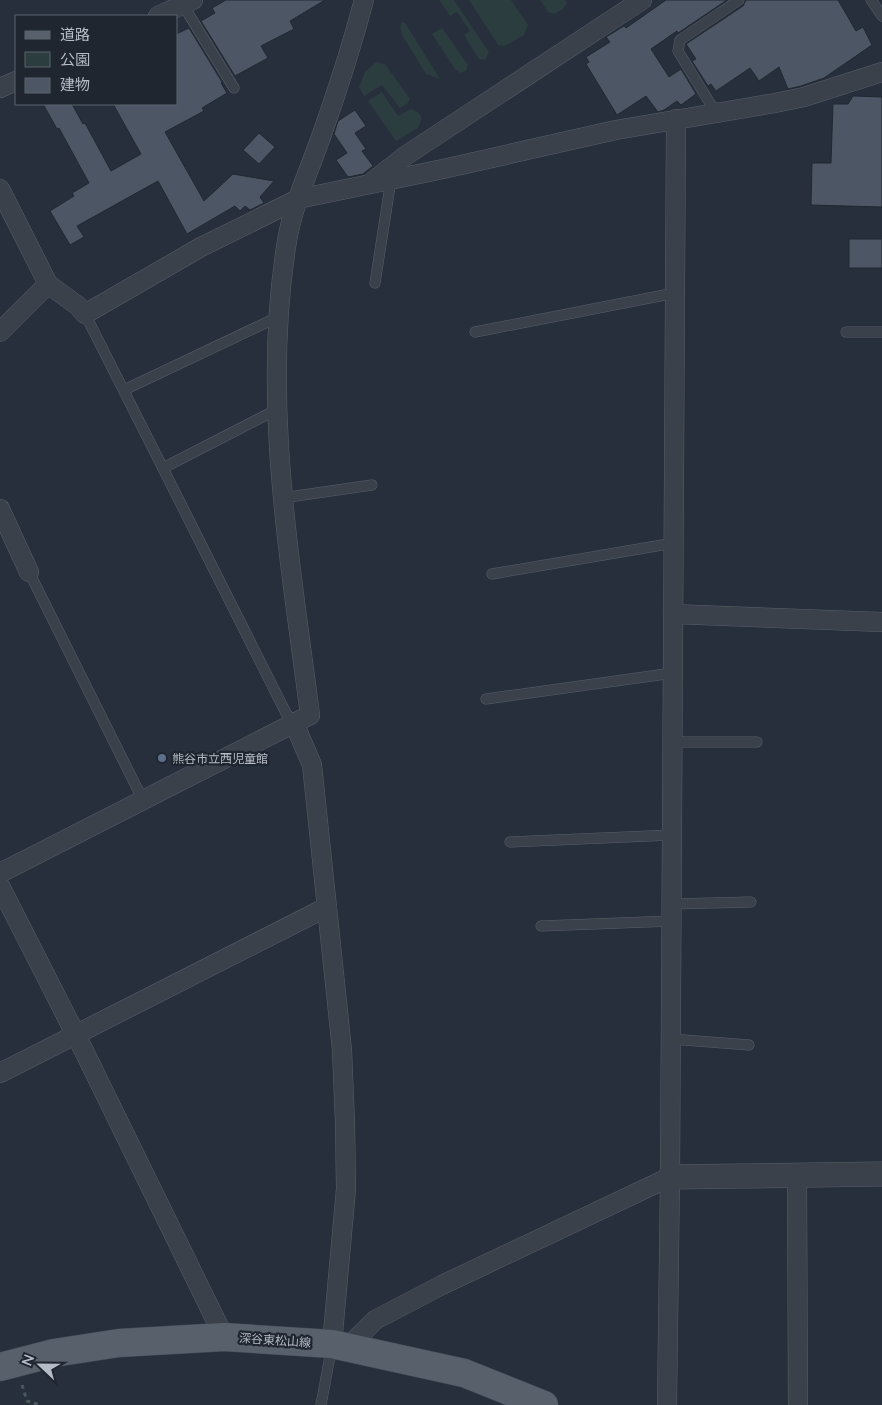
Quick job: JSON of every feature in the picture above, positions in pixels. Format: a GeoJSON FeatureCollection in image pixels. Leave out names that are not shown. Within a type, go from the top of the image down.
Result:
{"type":"FeatureCollection","features":[{"type":"Feature","properties":{"kind":"main road","name":"深谷東松山線"},"geometry":{"type":"LineString","coordinates":[[0,1367],[54,1353],[119,1343],[224,1337],[340,1346],[464,1373],[544,1405]]}},
{"type":"Feature","properties":{"kind":"street"},"geometry":{"type":"LineString","coordinates":[[0,872],[310,716],[282,498],[276,410],[278,317],[287,241],[298,199],[348,58],[364,0]]}},
{"type":"Feature","properties":{"kind":"street"},"geometry":{"type":"LineString","coordinates":[[368,185],[405,156],[642,0]]}},
{"type":"Feature","properties":{"kind":"street"},"geometry":{"type":"LineString","coordinates":[[160,15],[188,2]]}},
{"type":"Feature","properties":{"kind":"street"},"geometry":{"type":"LineString","coordinates":[[0,189],[48,284],[78,306],[85,314],[201,247],[298,199],[616,130],[804,97],[882,72]]}},
{"type":"Feature","properties":{"kind":"street"},"geometry":{"type":"LineString","coordinates":[[0,88],[15,81]]}},
{"type":"Feature","properties":{"kind":"street"},"geometry":{"type":"LineString","coordinates":[[667,1405],[672,912],[676,119]]}},
{"type":"Feature","properties":{"kind":"street"},"geometry":{"type":"LineString","coordinates":[[405,156],[414,175]]}},
{"type":"Feature","properties":{"kind":"street"},"geometry":{"type":"LineString","coordinates":[[0,332],[48,284]]}},
{"type":"Feature","properties":{"kind":"street"},"geometry":{"type":"LineString","coordinates":[[0,509],[29,572]]}},
{"type":"Feature","properties":{"kind":"street"},"geometry":{"type":"LineString","coordinates":[[673,614],[882,622]]}},
{"type":"Feature","properties":{"kind":"street"},"geometry":{"type":"LineString","coordinates":[[294,723],[312,765],[342,1050],[346,1189],[340,1346]]}},
{"type":"Feature","properties":{"kind":"street"},"geometry":{"type":"LineString","coordinates":[[0,886],[224,1337]]}},
{"type":"Feature","properties":{"kind":"street"},"geometry":{"type":"LineString","coordinates":[[0,1073],[327,907]]}},
{"type":"Feature","properties":{"kind":"street"},"geometry":{"type":"LineString","coordinates":[[340,1346],[375,1320],[442,1285],[670,1176],[882,1174]]}},
{"type":"Feature","properties":{"kind":"street"},"geometry":{"type":"LineString","coordinates":[[797,1175],[798,1405]]}},
{"type":"Feature","properties":{"kind":"lane"},"geometry":{"type":"LineString","coordinates":[[716,113],[678,51],[680,40],[739,0]]}},
{"type":"Feature","properties":{"kind":"lane"},"geometry":{"type":"LineString","coordinates":[[871,0],[882,16]]}},
{"type":"Feature","properties":{"kind":"lane"},"geometry":{"type":"LineString","coordinates":[[188,2],[234,88]]}},
{"type":"Feature","properties":{"kind":"lane"},"geometry":{"type":"LineString","coordinates":[[375,283],[391,180]]}},
{"type":"Feature","properties":{"kind":"lane"},"geometry":{"type":"LineString","coordinates":[[475,332],[675,293]]}},
{"type":"Feature","properties":{"kind":"lane"},"geometry":{"type":"LineString","coordinates":[[85,314],[286,713],[294,723]]}},
{"type":"Feature","properties":{"kind":"lane"},"geometry":{"type":"LineString","coordinates":[[124,390],[278,317]]}},
{"type":"Feature","properties":{"kind":"lane"},"geometry":{"type":"LineString","coordinates":[[846,332],[882,332]]}},
{"type":"Feature","properties":{"kind":"lane"},"geometry":{"type":"LineString","coordinates":[[163,468],[276,410]]}},
{"type":"Feature","properties":{"kind":"lane"},"geometry":{"type":"LineString","coordinates":[[282,498],[372,485]]}},
{"type":"Feature","properties":{"kind":"lane"},"geometry":{"type":"LineString","coordinates":[[492,574],[674,543]]}},
{"type":"Feature","properties":{"kind":"lane"},"geometry":{"type":"LineString","coordinates":[[29,572],[143,800]]}},
{"type":"Feature","properties":{"kind":"lane"},"geometry":{"type":"LineString","coordinates":[[486,699],[673,673]]}},
{"type":"Feature","properties":{"kind":"lane"},"geometry":{"type":"LineString","coordinates":[[673,742],[757,742]]}},
{"type":"Feature","properties":{"kind":"lane"},"geometry":{"type":"LineString","coordinates":[[510,842],[672,835]]}},
{"type":"Feature","properties":{"kind":"lane"},"geometry":{"type":"LineString","coordinates":[[541,926],[751,902]]}},
{"type":"Feature","properties":{"kind":"lane"},"geometry":{"type":"LineString","coordinates":[[671,1040],[749,1045]]}},
{"type":"Feature","properties":{"kind":"lane"},"geometry":{"type":"LineString","coordinates":[[321,1405],[340,1346]]}},
{"type":"Feature","properties":{"kind":"green space"},"geometry":{"type":"Polygon","coordinates":[[[439,0],[454,0],[489,52],[485,60],[479,59],[464,35],[470,31],[457,12],[450,16],[439,0]]]}},
{"type":"Feature","properties":{"kind":"green space"},"geometry":{"type":"Polygon","coordinates":[[[469,0],[511,0],[528,25],[524,35],[505,46],[498,45],[469,0]]]}},
{"type":"Feature","properties":{"kind":"green space"},"geometry":{"type":"Polygon","coordinates":[[[540,0],[565,0],[567,3],[563,9],[554,14],[548,12],[540,0]]]}},
{"type":"Feature","properties":{"kind":"green space"},"geometry":{"type":"Polygon","coordinates":[[[402,22],[405,23],[440,79],[426,74],[402,35],[400,26],[402,22]]]}},
{"type":"Feature","properties":{"kind":"green space"},"geometry":{"type":"Polygon","coordinates":[[[442,28],[468,65],[466,71],[460,73],[455,69],[432,34],[442,28]]]}},
{"type":"Feature","properties":{"kind":"green space"},"geometry":{"type":"Polygon","coordinates":[[[376,62],[385,64],[410,99],[408,103],[400,108],[382,85],[364,96],[359,87],[365,72],[376,62]]]}},
{"type":"Feature","properties":{"kind":"green space"},"geometry":{"type":"Polygon","coordinates":[[[382,92],[398,116],[411,109],[418,112],[422,118],[418,128],[396,141],[368,101],[382,92]]]}},
{"type":"Feature","properties":{"kind":"building"},"geometry":{"type":"Polygon","coordinates":[[[226,0],[325,0],[290,21],[294,29],[261,46],[268,58],[235,76],[201,21],[215,13],[212,8],[226,0]]]}},
{"type":"Feature","properties":{"kind":"building"},"geometry":{"type":"Polygon","coordinates":[[[666,0],[727,0],[651,49],[669,77],[681,69],[696,94],[681,105],[677,101],[658,112],[646,96],[617,115],[586,64],[589,62],[586,57],[610,42],[606,37],[624,26],[626,28],[666,0]]]}},
{"type":"Feature","properties":{"kind":"building"},"geometry":{"type":"Polygon","coordinates":[[[746,0],[838,0],[856,31],[863,27],[872,45],[824,78],[801,86],[788,89],[779,67],[759,81],[750,68],[716,91],[711,84],[708,86],[692,61],[696,59],[686,44],[743,6],[746,0]]]}},
{"type":"Feature","properties":{"kind":"building"},"geometry":{"type":"Polygon","coordinates":[[[189,28],[227,93],[202,108],[204,111],[165,132],[204,201],[233,174],[274,181],[260,197],[264,203],[250,210],[245,206],[240,211],[235,206],[187,234],[158,181],[77,226],[84,237],[70,245],[50,211],[74,196],[72,193],[89,183],[59,128],[57,129],[44,105],[73,105],[83,124],[85,123],[111,171],[141,154],[114,105],[178,105],[178,33],[189,28]]]}},
{"type":"Feature","properties":{"kind":"building"},"geometry":{"type":"Polygon","coordinates":[[[853,96],[882,97],[882,207],[811,205],[812,163],[831,163],[833,104],[848,104],[853,96]]]}},
{"type":"Feature","properties":{"kind":"building"},"geometry":{"type":"Polygon","coordinates":[[[355,110],[366,126],[355,133],[366,149],[362,151],[373,166],[363,174],[348,177],[336,160],[347,153],[334,134],[338,121],[355,110]]]}},
{"type":"Feature","properties":{"kind":"building"},"geometry":{"type":"Polygon","coordinates":[[[259,133],[275,147],[259,164],[243,150],[259,133]]]}},
{"type":"Feature","properties":{"kind":"building"},"geometry":{"type":"Polygon","coordinates":[[[849,239],[882,239],[882,268],[849,268],[849,239]]]}},
{"type":"Feature","properties":{"kind":"place","name":"熊谷市立西児童館"},"geometry":{"type":"Point","coordinates":[162,758]}}]}
